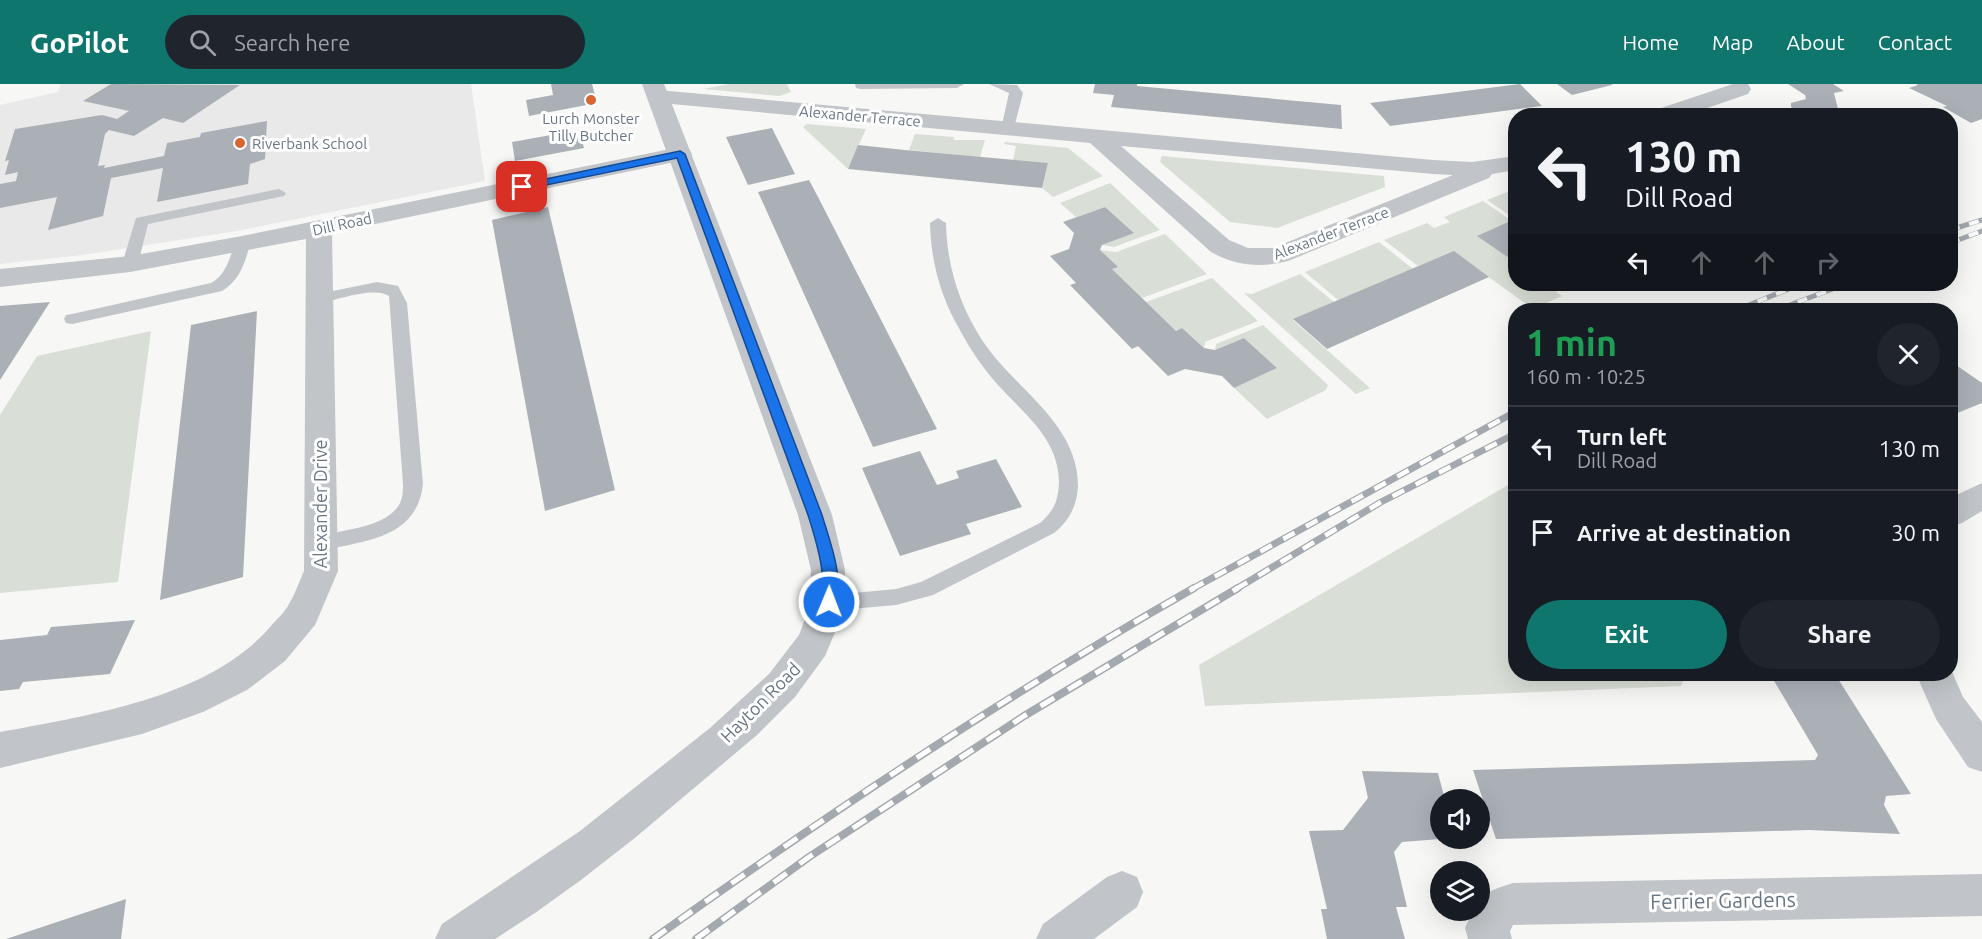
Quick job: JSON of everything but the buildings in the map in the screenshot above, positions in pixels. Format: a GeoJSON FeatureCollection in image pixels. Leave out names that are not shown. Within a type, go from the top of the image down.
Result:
{"type":"FeatureCollection","features":[{"type":"Feature","properties":{"kind":"street"},"geometry":{"type":"LineString","coordinates":[[1684,108],[1740,89]]}},
{"type":"Feature","properties":{"kind":"street","name":"Alexander Terrace"},"geometry":{"type":"LineString","coordinates":[[656,91],[1098,138],[1433,167],[1503,165]]}},
{"type":"Feature","properties":{"kind":"street","name":"Hayton Road"},"geometry":{"type":"LineString","coordinates":[[457,939],[580,856],[734,732],[794,672],[810,651],[822,626],[829,602],[830,575],[827,554],[815,515],[656,91]]}},
{"type":"Feature","properties":{"kind":"street","name":"Alexander Terrace"},"geometry":{"type":"LineString","coordinates":[[1098,138],[1220,246],[1238,255],[1252,257],[1279,255],[1503,165]]}},
{"type":"Feature","properties":{"kind":"street","name":"Dill Road"},"geometry":{"type":"LineString","coordinates":[[0,278],[130,264],[242,244],[680,154]]}},
{"type":"Feature","properties":{"kind":"street","name":"Alexander Drive"},"geometry":{"type":"LineString","coordinates":[[0,750],[105,726],[171,707],[204,693],[262,661],[284,641],[315,596],[321,571],[322,543],[319,229]]}},
{"type":"Feature","properties":{"kind":"street"},"geometry":{"type":"LineString","coordinates":[[1958,509],[1982,495]]}},
{"type":"Feature","properties":{"kind":"street"},"geometry":{"type":"LineString","coordinates":[[1938,681],[1949,707],[1982,754]]}},
{"type":"Feature","properties":{"kind":"street"},"geometry":{"type":"LineString","coordinates":[[1058,939],[1122,892]]}},
{"type":"Feature","properties":{"kind":"street","name":"Ferrier Gardens"},"geometry":{"type":"LineString","coordinates":[[1491,939],[1487,928],[1498,910],[1513,904],[1982,895]]}},
{"type":"Feature","properties":{"kind":"lane"},"geometry":{"type":"LineString","coordinates":[[861,85],[957,84]]}},
{"type":"Feature","properties":{"kind":"lane"},"geometry":{"type":"LineString","coordinates":[[996,84],[1012,88],[1016,93],[1008,129]]}},
{"type":"Feature","properties":{"kind":"lane"},"geometry":{"type":"LineString","coordinates":[[130,264],[141,221],[279,194]]}},
{"type":"Feature","properties":{"kind":"lane"},"geometry":{"type":"LineString","coordinates":[[829,602],[896,597],[945,582],[1047,528],[1057,520],[1068,498],[1067,459],[1060,442],[1044,421],[992,366],[977,345],[949,293],[941,267],[938,223]]}},
{"type":"Feature","properties":{"kind":"lane"},"geometry":{"type":"LineString","coordinates":[[72,319],[216,287],[229,280],[233,274],[242,244]]}},
{"type":"Feature","properties":{"kind":"lane"},"geometry":{"type":"LineString","coordinates":[[319,298],[374,287],[392,290],[396,295],[399,303],[413,484],[408,507],[401,516],[390,523],[322,543]]}},
{"type":"Feature","properties":{"kind":"shaded area","name":"Riverbank School"},"geometry":{"type":"Polygon","coordinates":[[[61,84],[471,84],[485,181],[237,231],[83,255],[0,264],[0,105],[58,92],[61,84]]]}},
{"type":"Feature","properties":{"kind":"shaded area"},"geometry":{"type":"Polygon","coordinates":[[[729,84],[787,84],[791,92],[779,96],[703,89],[729,84]]]}},
{"type":"Feature","properties":{"kind":"shaded area"},"geometry":{"type":"Polygon","coordinates":[[[807,124],[866,129],[848,169],[803,127],[807,124]]]}},
{"type":"Feature","properties":{"kind":"shaded area"},"geometry":{"type":"Polygon","coordinates":[[[915,134],[954,137],[954,140],[985,140],[980,157],[909,150],[915,134]]]}},
{"type":"Feature","properties":{"kind":"shaded area"},"geometry":{"type":"Polygon","coordinates":[[[1005,142],[1068,148],[1103,176],[1053,197],[1042,188],[1048,163],[1013,160],[1016,146],[1004,144],[1005,142]]]}},
{"type":"Feature","properties":{"kind":"shaded area"},"geometry":{"type":"Polygon","coordinates":[[[1162,156],[1384,176],[1385,187],[1277,228],[1230,222],[1160,162],[1162,156]]]}},
{"type":"Feature","properties":{"kind":"shaded area"},"geometry":{"type":"Polygon","coordinates":[[[1110,183],[1160,230],[1114,247],[1102,245],[1133,232],[1105,207],[1076,217],[1060,203],[1110,183]]]}},
{"type":"Feature","properties":{"kind":"shaded area"},"geometry":{"type":"Polygon","coordinates":[[[1508,192],[1508,214],[1487,200],[1508,192]]]}},
{"type":"Feature","properties":{"kind":"shaded area"},"geometry":{"type":"Polygon","coordinates":[[[1483,201],[1508,218],[1508,223],[1478,236],[1508,257],[1508,291],[1454,252],[1418,266],[1384,240],[1427,223],[1434,228],[1450,222],[1444,217],[1483,201]]]}},
{"type":"Feature","properties":{"kind":"shaded area"},"geometry":{"type":"Polygon","coordinates":[[[1165,234],[1207,274],[1142,298],[1112,269],[1100,250],[1116,252],[1165,234]]]}},
{"type":"Feature","properties":{"kind":"shaded area"},"geometry":{"type":"Polygon","coordinates":[[[1379,242],[1413,269],[1338,300],[1305,272],[1379,242]]]}},
{"type":"Feature","properties":{"kind":"shaded area"},"geometry":{"type":"Polygon","coordinates":[[[1300,274],[1334,302],[1293,320],[1370,388],[1356,394],[1244,293],[1252,294],[1300,274]]]}},
{"type":"Feature","properties":{"kind":"shaded area"},"geometry":{"type":"Polygon","coordinates":[[[1212,278],[1258,321],[1205,342],[1204,348],[1182,328],[1176,331],[1146,302],[1212,278]]]}},
{"type":"Feature","properties":{"kind":"shaded area"},"geometry":{"type":"Polygon","coordinates":[[[1508,291],[1555,291],[1562,296],[1546,303],[1525,303],[1508,291]]]}},
{"type":"Feature","properties":{"kind":"shaded area"},"geometry":{"type":"Polygon","coordinates":[[[1263,325],[1328,385],[1326,390],[1267,419],[1234,388],[1277,368],[1244,338],[1215,350],[1216,344],[1263,325]]]}},
{"type":"Feature","properties":{"kind":"shaded area"},"geometry":{"type":"Polygon","coordinates":[[[151,331],[118,582],[0,593],[0,415],[37,356],[151,331]]]}},
{"type":"Feature","properties":{"kind":"shaded area"},"geometry":{"type":"Polygon","coordinates":[[[1508,485],[1508,681],[1684,681],[1681,686],[1205,706],[1199,665],[1508,485]]]}},
{"type":"Feature","properties":{"kind":"railway"},"geometry":{"type":"LineString","coordinates":[[1958,228],[1982,220]]}},
{"type":"Feature","properties":{"kind":"railway"},"geometry":{"type":"LineString","coordinates":[[1958,240],[1982,231]]}},
{"type":"Feature","properties":{"kind":"railway"},"geometry":{"type":"LineString","coordinates":[[1754,303],[1784,291]]}},
{"type":"Feature","properties":{"kind":"railway"},"geometry":{"type":"LineString","coordinates":[[1795,303],[1827,291]]}},
{"type":"Feature","properties":{"kind":"railway"},"geometry":{"type":"LineString","coordinates":[[1192,589],[1508,416]]}},
{"type":"Feature","properties":{"kind":"railway"},"geometry":{"type":"LineString","coordinates":[[1236,589],[1381,502],[1508,438]]}},
{"type":"Feature","properties":{"kind":"railway"},"geometry":{"type":"LineString","coordinates":[[653,939],[785,846],[919,756],[1055,670],[1194,588]]}},
{"type":"Feature","properties":{"kind":"railway"},"geometry":{"type":"LineString","coordinates":[[696,939],[809,857],[1024,716],[1238,588]]}},
{"type":"Feature","properties":{"kind":"place","name":"Lurch Monster Tilly Butcher"},"geometry":{"type":"Point","coordinates":[591,100]}},
{"type":"Feature","properties":{"kind":"place","name":"Riverbank School"},"geometry":{"type":"Point","coordinates":[240,143]}},
{"type":"Feature","properties":{"kind":"route"},"geometry":{"type":"LineString","coordinates":[[522,187],[680,154],[823,539],[830,575],[829,602]]}}]}
